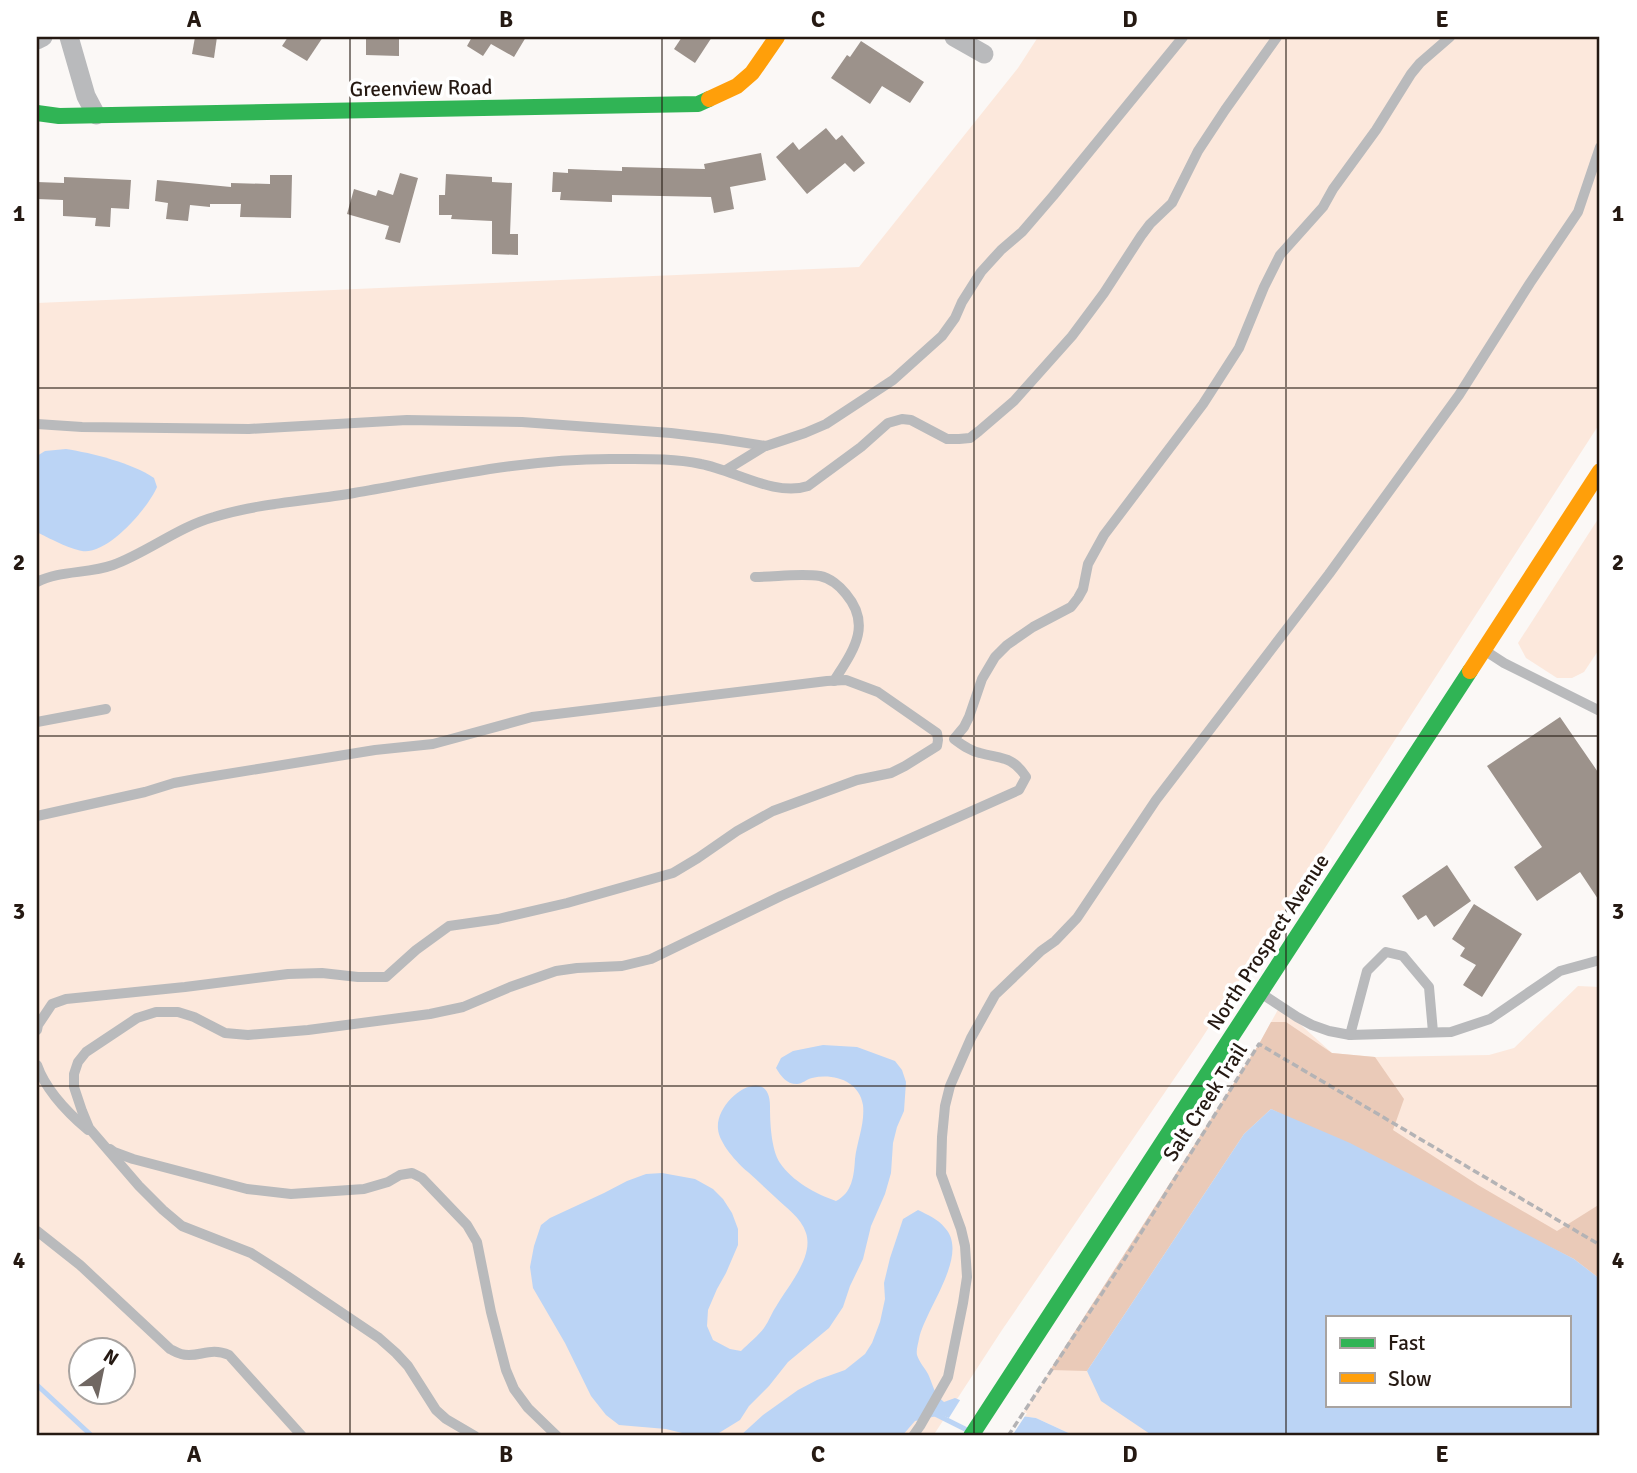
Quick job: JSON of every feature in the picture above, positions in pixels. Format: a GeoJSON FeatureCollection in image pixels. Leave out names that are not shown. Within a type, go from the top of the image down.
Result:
{"type":"FeatureCollection","features":[{"type":"Feature","properties":{"kind":"main road","name":"Greenview Road"},"geometry":{"type":"LineString","coordinates":[[37,113],[60,116],[698,104],[737,86],[752,74],[777,37]]}},
{"type":"Feature","properties":{"kind":"main road","name":"North Prospect Avenue"},"geometry":{"type":"LineString","coordinates":[[971,1436],[1600,471]]}},
{"type":"Feature","properties":{"kind":"street"},"geometry":{"type":"LineString","coordinates":[[37,40],[43,37]]}},
{"type":"Feature","properties":{"kind":"street"},"geometry":{"type":"LineString","coordinates":[[69,37],[86,96],[96,115]]}},
{"type":"Feature","properties":{"kind":"street"},"geometry":{"type":"LineString","coordinates":[[954,37],[984,54]]}},
{"type":"Feature","properties":{"kind":"lane"},"geometry":{"type":"LineString","coordinates":[[726,470],[766,446],[826,424],[893,380],[936,342],[955,318],[981,272],[1053,197],[1183,37]]}},
{"type":"Feature","properties":{"kind":"lane"},"geometry":{"type":"LineString","coordinates":[[37,582],[52,575],[79,573],[114,564],[212,517],[461,472],[523,464],[611,459],[671,460],[726,470],[783,489],[800,488],[808,486],[861,447],[888,423],[902,419],[911,420],[947,439],[970,438],[1014,401],[1084,321],[1141,236],[1172,203],[1198,151],[1277,37]]}},
{"type":"Feature","properties":{"kind":"lane"},"geometry":{"type":"LineString","coordinates":[[954,739],[964,727],[982,679],[995,657],[1028,631],[1071,607],[1078,598],[1083,589],[1088,564],[1104,535],[1203,404],[1239,348],[1280,255],[1323,207],[1420,62],[1450,37]]}},
{"type":"Feature","properties":{"kind":"lane"},"geometry":{"type":"LineString","coordinates":[[913,1436],[948,1377],[967,1276],[961,1229],[941,1174],[945,1106],[950,1086],[971,1038],[995,995],[1041,951],[1055,942],[1077,918],[1156,800],[1329,574],[1459,395],[1578,212],[1600,147]]}},
{"type":"Feature","properties":{"kind":"lane"},"geometry":{"type":"LineString","coordinates":[[37,424],[250,429],[407,420],[496,421],[645,431],[766,446]]}},
{"type":"Feature","properties":{"kind":"lane"},"geometry":{"type":"LineString","coordinates":[[755,577],[822,577],[839,586],[848,595],[859,616],[858,637],[834,681]]}},
{"type":"Feature","properties":{"kind":"lane"},"geometry":{"type":"LineString","coordinates":[[1484,649],[1504,663],[1600,711]]}},
{"type":"Feature","properties":{"kind":"lane"},"geometry":{"type":"LineString","coordinates":[[37,817],[174,783],[375,750],[433,744],[532,717],[834,681],[846,680],[878,692],[929,726],[937,733],[939,740],[937,746],[930,751],[891,773],[857,780],[773,811],[673,873],[567,903],[498,919],[449,926],[416,950],[386,977],[288,974],[66,999],[52,1004],[37,1030]]}},
{"type":"Feature","properties":{"kind":"lane"},"geometry":{"type":"LineString","coordinates":[[37,722],[106,709]]}},
{"type":"Feature","properties":{"kind":"lane"},"geometry":{"type":"LineString","coordinates":[[475,1436],[436,1410],[408,1366],[379,1338],[251,1254],[183,1226],[163,1210],[89,1128],[74,1087],[78,1062],[86,1052],[137,1018],[156,1012],[178,1012],[225,1033],[248,1035],[308,1030],[430,1014],[463,1007],[556,971],[622,966],[651,959],[781,896],[1019,790],[1026,777],[1012,762],[1001,756],[979,753],[954,739],[939,740]]}},
{"type":"Feature","properties":{"kind":"lane"},"geometry":{"type":"LineString","coordinates":[[1350,1035],[1367,971],[1386,952],[1403,956],[1429,987],[1433,1032]]}},
{"type":"Feature","properties":{"kind":"lane"},"geometry":{"type":"LineString","coordinates":[[1260,993],[1312,1025],[1329,1031],[1350,1035],[1451,1032],[1490,1019],[1560,971],[1600,961]]}},
{"type":"Feature","properties":{"kind":"lane"},"geometry":{"type":"LineString","coordinates":[[37,1066],[68,1113],[114,1152],[133,1159],[247,1189],[292,1194],[363,1189],[412,1173],[422,1178],[467,1226],[477,1242],[488,1301],[506,1370],[514,1389],[528,1408],[557,1436]]}},
{"type":"Feature","properties":{"kind":"lane"},"geometry":{"type":"LineString","coordinates":[[37,1231],[79,1265],[170,1349],[182,1355],[219,1350],[229,1354],[302,1436]]}},
{"type":"Feature","properties":{"kind":"path","name":"Salt Creek Trail"},"geometry":{"type":"LineString","coordinates":[[1008,1436],[1124,1260],[1259,1044],[1600,1245]]}},
{"type":"Feature","properties":{"kind":"shaded area"},"geometry":{"type":"Polygon","coordinates":[[[1038,37],[1600,37],[1600,423],[1200,1041],[1002,1330],[933,1436],[45,1436],[37,1429],[37,303],[859,267],[1018,68],[1038,37]]]}},
{"type":"Feature","properties":{"kind":"shaded area"},"geometry":{"type":"Polygon","coordinates":[[[1600,516],[1600,648],[1584,672],[1572,678],[1557,678],[1526,658],[1518,643],[1600,516]]]}},
{"type":"Feature","properties":{"kind":"shaded area"},"geometry":{"type":"Polygon","coordinates":[[[1578,986],[1600,987],[1600,1436],[1075,1436],[1036,1418],[1021,1416],[1259,1044],[1280,1006],[1332,1053],[1375,1057],[1489,1055],[1514,1048],[1578,986]]]}},
{"type":"Feature","properties":{"kind":"shaded area"},"geometry":{"type":"Polygon","coordinates":[[[1271,1022],[1286,1022],[1332,1053],[1375,1057],[1404,1099],[1393,1130],[1478,1185],[1557,1231],[1600,1204],[1600,1279],[1574,1259],[1271,1109],[1244,1134],[1087,1371],[1050,1370],[1271,1022]]]}},
{"type":"Feature","properties":{"kind":"water"},"geometry":{"type":"Polygon","coordinates":[[[66,449],[135,468],[154,478],[157,487],[126,528],[103,546],[92,550],[71,548],[37,532],[37,456],[45,451],[66,449]]]}},
{"type":"Feature","properties":{"kind":"water"},"geometry":{"type":"Polygon","coordinates":[[[823,1045],[857,1047],[895,1061],[906,1082],[904,1111],[893,1143],[891,1173],[871,1226],[863,1259],[843,1307],[829,1328],[788,1362],[740,1420],[714,1436],[694,1436],[666,1429],[619,1425],[606,1415],[591,1396],[565,1343],[533,1288],[530,1267],[541,1225],[550,1218],[646,1174],[662,1173],[695,1179],[713,1189],[732,1213],[738,1229],[738,1245],[708,1310],[707,1326],[713,1340],[730,1349],[741,1351],[766,1325],[799,1271],[808,1242],[804,1227],[797,1217],[729,1152],[719,1134],[719,1117],[733,1096],[743,1089],[761,1087],[768,1093],[773,1143],[780,1163],[791,1176],[813,1191],[836,1201],[841,1198],[849,1189],[853,1178],[863,1119],[861,1097],[851,1085],[837,1078],[820,1077],[793,1084],[784,1079],[776,1068],[781,1058],[793,1051],[823,1045]]]}},
{"type":"Feature","properties":{"kind":"water"},"geometry":{"type":"Polygon","coordinates":[[[1271,1109],[1350,1143],[1574,1259],[1600,1279],[1600,1436],[1153,1436],[1101,1401],[1087,1371],[1244,1134],[1271,1109]]]}},
{"type":"Feature","properties":{"kind":"water"},"geometry":{"type":"Polygon","coordinates":[[[918,1210],[939,1222],[951,1239],[949,1267],[923,1327],[917,1351],[918,1358],[938,1395],[944,1402],[955,1398],[986,1411],[1036,1418],[1075,1436],[996,1436],[941,1415],[915,1421],[902,1436],[740,1436],[763,1415],[798,1390],[845,1370],[865,1354],[880,1322],[885,1299],[884,1283],[903,1219],[918,1210]]]}},
{"type":"Feature","properties":{"kind":"pier"},"geometry":{"type":"Polygon","coordinates":[[[962,1397],[986,1408],[1027,1413],[1012,1436],[986,1436],[947,1421],[962,1397]]]}},
{"type":"Feature","properties":{"kind":"building"},"geometry":{"type":"Polygon","coordinates":[[[195,37],[217,37],[214,58],[192,54],[195,37]]]}},
{"type":"Feature","properties":{"kind":"building"},"geometry":{"type":"Polygon","coordinates":[[[288,37],[323,37],[307,61],[282,46],[288,37]]]}},
{"type":"Feature","properties":{"kind":"building"},"geometry":{"type":"Polygon","coordinates":[[[366,37],[399,37],[399,56],[366,55],[366,37]]]}},
{"type":"Feature","properties":{"kind":"building"},"geometry":{"type":"Polygon","coordinates":[[[472,37],[526,37],[514,57],[491,44],[483,56],[467,46],[472,37]]]}},
{"type":"Feature","properties":{"kind":"building"},"geometry":{"type":"Polygon","coordinates":[[[682,37],[712,37],[695,63],[674,49],[682,37]]]}},
{"type":"Feature","properties":{"kind":"building"},"geometry":{"type":"Polygon","coordinates":[[[861,41],[924,82],[910,103],[882,86],[870,104],[831,78],[861,41]]]}},
{"type":"Feature","properties":{"kind":"building"},"geometry":{"type":"Polygon","coordinates":[[[826,128],[836,140],[842,135],[865,163],[854,172],[845,163],[807,194],[776,157],[793,142],[799,150],[826,128]]]}},
{"type":"Feature","properties":{"kind":"building"},"geometry":{"type":"Polygon","coordinates":[[[761,153],[766,180],[730,187],[734,209],[714,213],[711,197],[612,195],[612,202],[560,200],[561,192],[552,192],[553,172],[568,173],[568,169],[705,169],[704,164],[761,153]]]}},
{"type":"Feature","properties":{"kind":"building"},"geometry":{"type":"Polygon","coordinates":[[[400,173],[418,178],[400,243],[385,239],[389,226],[347,214],[354,189],[376,196],[378,190],[393,195],[400,173]]]}},
{"type":"Feature","properties":{"kind":"building"},"geometry":{"type":"Polygon","coordinates":[[[446,174],[492,177],[492,182],[512,183],[510,234],[518,234],[518,255],[492,254],[492,221],[451,219],[452,215],[439,215],[439,195],[445,195],[446,174]]]}},
{"type":"Feature","properties":{"kind":"building"},"geometry":{"type":"Polygon","coordinates":[[[270,175],[292,175],[291,218],[240,217],[241,204],[210,204],[210,207],[190,205],[188,221],[166,219],[168,203],[155,201],[157,180],[231,187],[231,183],[270,184],[270,175]]]}},
{"type":"Feature","properties":{"kind":"building"},"geometry":{"type":"Polygon","coordinates":[[[64,177],[131,180],[129,209],[111,208],[110,227],[95,226],[96,218],[63,216],[63,200],[37,199],[37,182],[64,183],[64,177]]]}},
{"type":"Feature","properties":{"kind":"building"},"geometry":{"type":"Polygon","coordinates":[[[1560,717],[1600,775],[1600,902],[1580,872],[1537,901],[1514,867],[1542,847],[1487,766],[1560,717]]]}},
{"type":"Feature","properties":{"kind":"building"},"geometry":{"type":"Polygon","coordinates":[[[1447,865],[1471,901],[1434,927],[1426,915],[1418,920],[1402,896],[1447,865]]]}},
{"type":"Feature","properties":{"kind":"building"},"geometry":{"type":"Polygon","coordinates":[[[1474,904],[1522,934],[1482,997],[1463,985],[1476,965],[1460,956],[1465,948],[1452,939],[1474,904]]]}},
{"type":"Feature","properties":{"kind":"waterway"},"geometry":{"type":"LineString","coordinates":[[37,1385],[92,1436]]}},
{"type":"Feature","properties":{"kind":"waterway"},"geometry":{"type":"LineString","coordinates":[[933,1413],[965,1429]]}},
{"type":"Feature","properties":{"kind":"traffic: fast"},"geometry":{"type":"LineString","coordinates":[[37,113],[59,116],[698,104],[709,99]]}},
{"type":"Feature","properties":{"kind":"traffic: fast"},"geometry":{"type":"LineString","coordinates":[[971,1436],[1470,671]]}},
{"type":"Feature","properties":{"kind":"traffic: slow"},"geometry":{"type":"LineString","coordinates":[[709,99],[737,86],[752,73],[777,37]]}},
{"type":"Feature","properties":{"kind":"traffic: slow"},"geometry":{"type":"LineString","coordinates":[[1470,671],[1600,471]]}}]}
